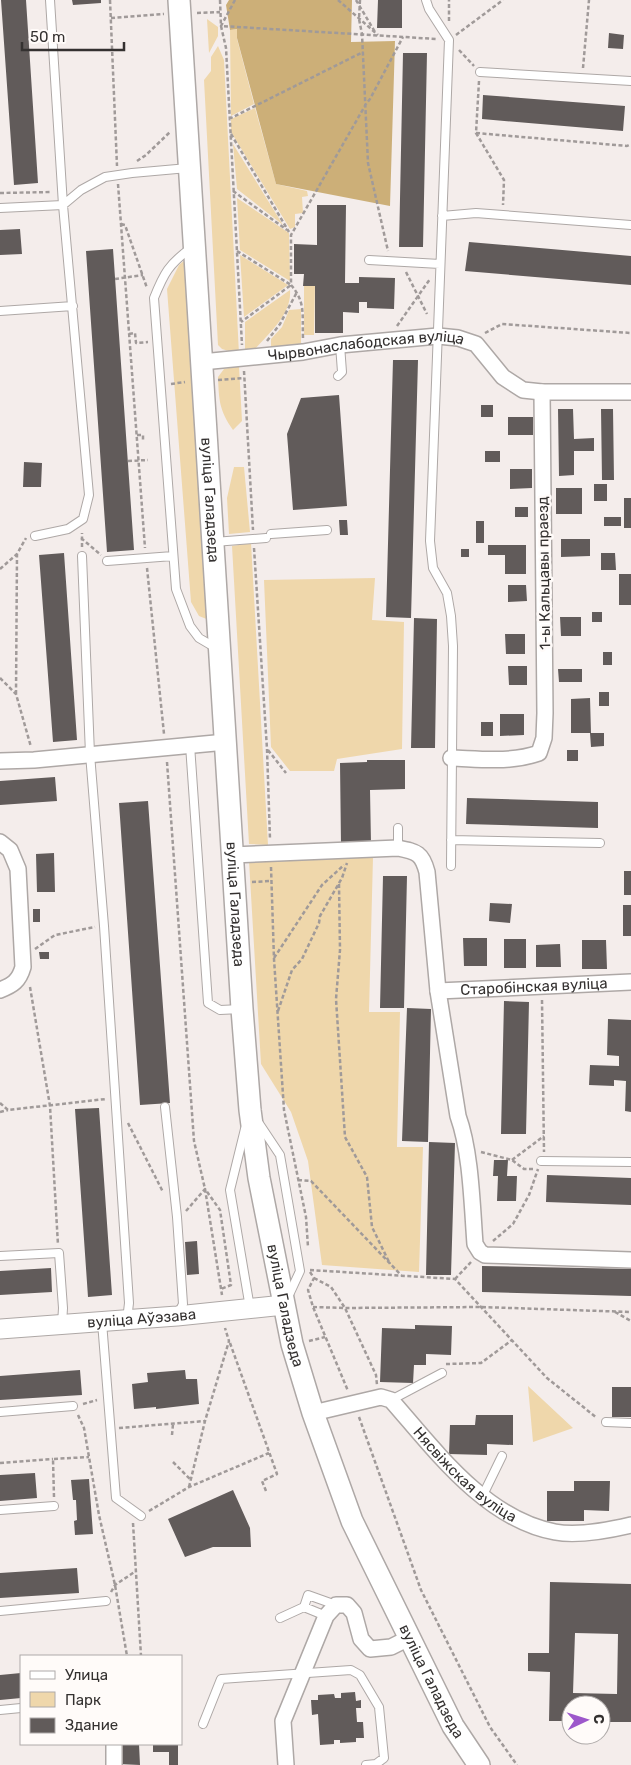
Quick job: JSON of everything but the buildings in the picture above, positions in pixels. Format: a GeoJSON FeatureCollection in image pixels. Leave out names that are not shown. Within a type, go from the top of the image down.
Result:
{"type":"FeatureCollection","features":[{"type":"Feature","properties":{"kind":"main road","name":"вуліца Галадзеда"},"geometry":{"type":"LineString","coordinates":[[174,7],[190,168],[242,1009],[250,1110],[260,1178],[292,1344],[313,1413],[352,1522],[400,1643],[479,1765]]}},
{"type":"Feature","properties":{"kind":"street","name":"Чырвонаслабодская вуліца"},"geometry":{"type":"LineString","coordinates":[[202,362],[303,352],[340,345],[438,336],[458,338],[476,344],[503,377],[523,390],[542,392],[631,392]]}},
{"type":"Feature","properties":{"kind":"street","name":"1-ы Кальцавы праезд"},"geometry":{"type":"LineString","coordinates":[[451,758],[511,760],[539,753],[544,738],[542,392]]}},
{"type":"Feature","properties":{"kind":"street"},"geometry":{"type":"LineString","coordinates":[[0,761],[34,760],[226,742]]}},
{"type":"Feature","properties":{"kind":"street"},"geometry":{"type":"LineString","coordinates":[[0,842],[10,850],[18,869],[22,962],[20,977],[13,985],[0,990]]}},
{"type":"Feature","properties":{"kind":"street"},"geometry":{"type":"LineString","coordinates":[[232,854],[398,848],[414,852],[423,858],[427,872],[438,991],[455,1103],[466,1147],[476,1244],[480,1252],[485,1255],[631,1260]]}},
{"type":"Feature","properties":{"kind":"street","name":"Старобінская вуліца"},"geometry":{"type":"LineString","coordinates":[[438,991],[631,982]]}},
{"type":"Feature","properties":{"kind":"street","name":"вуліца Аўэзава"},"geometry":{"type":"LineString","coordinates":[[0,1329],[284,1306]]}},
{"type":"Feature","properties":{"kind":"street"},"geometry":{"type":"LineString","coordinates":[[313,1413],[386,1398]]}},
{"type":"Feature","properties":{"kind":"street","name":"Нясвіжская вуліца"},"geometry":{"type":"LineString","coordinates":[[386,1398],[456,1474],[482,1497],[507,1514],[533,1526],[557,1533],[592,1532],[631,1524]]}},
{"type":"Feature","properties":{"kind":"street"},"geometry":{"type":"LineString","coordinates":[[286,1765],[283,1721],[331,1611],[347,1605],[354,1613],[362,1639],[370,1649],[400,1643]]}},
{"type":"Feature","properties":{"kind":"street"},"geometry":{"type":"LineString","coordinates":[[114,1745],[114,1765]]}},
{"type":"Feature","properties":{"kind":"lane"},"geometry":{"type":"LineString","coordinates":[[35,536],[68,529],[83,519],[89,495],[63,205],[50,0]]}},
{"type":"Feature","properties":{"kind":"lane"},"geometry":{"type":"LineString","coordinates":[[426,0],[429,9],[449,40],[430,541],[433,568],[447,593],[454,646],[451,866]]}},
{"type":"Feature","properties":{"kind":"lane"},"geometry":{"type":"LineString","coordinates":[[480,72],[631,81]]}},
{"type":"Feature","properties":{"kind":"lane"},"geometry":{"type":"LineString","coordinates":[[0,208],[63,205],[80,190],[105,177],[117,174],[190,168]]}},
{"type":"Feature","properties":{"kind":"lane"},"geometry":{"type":"LineString","coordinates":[[442,216],[476,213],[631,225]]}},
{"type":"Feature","properties":{"kind":"lane"},"geometry":{"type":"LineString","coordinates":[[195,245],[174,260],[162,276],[154,298],[176,589],[190,626],[199,638],[221,651]]}},
{"type":"Feature","properties":{"kind":"lane"},"geometry":{"type":"LineString","coordinates":[[369,260],[440,264]]}},
{"type":"Feature","properties":{"kind":"lane"},"geometry":{"type":"LineString","coordinates":[[0,311],[73,306]]}},
{"type":"Feature","properties":{"kind":"lane"},"geometry":{"type":"LineString","coordinates":[[338,376],[342,372],[340,345]]}},
{"type":"Feature","properties":{"kind":"lane"},"geometry":{"type":"LineString","coordinates":[[214,542],[253,540],[269,536],[327,530]]}},
{"type":"Feature","properties":{"kind":"lane"},"geometry":{"type":"LineString","coordinates":[[82,556],[90,754],[104,926],[128,1303],[127,1320]]}},
{"type":"Feature","properties":{"kind":"lane"},"geometry":{"type":"LineString","coordinates":[[107,561],[173,556]]}},
{"type":"Feature","properties":{"kind":"lane"},"geometry":{"type":"LineString","coordinates":[[190,745],[208,1002],[220,1010],[242,1009]]}},
{"type":"Feature","properties":{"kind":"lane"},"geometry":{"type":"LineString","coordinates":[[398,828],[398,848]]}},
{"type":"Feature","properties":{"kind":"lane"},"geometry":{"type":"LineString","coordinates":[[451,840],[600,843]]}},
{"type":"Feature","properties":{"kind":"lane"},"geometry":{"type":"LineString","coordinates":[[165,1107],[178,1221],[183,1304],[178,1316]]}},
{"type":"Feature","properties":{"kind":"lane"},"geometry":{"type":"LineString","coordinates":[[250,1110],[230,1190],[250,1310]]}},
{"type":"Feature","properties":{"kind":"lane"},"geometry":{"type":"LineString","coordinates":[[541,1161],[631,1162]]}},
{"type":"Feature","properties":{"kind":"lane"},"geometry":{"type":"LineString","coordinates":[[0,1256],[59,1253],[63,1308],[62,1324]]}},
{"type":"Feature","properties":{"kind":"lane"},"geometry":{"type":"LineString","coordinates":[[102,1322],[116,1498],[141,1516]]}},
{"type":"Feature","properties":{"kind":"lane"},"geometry":{"type":"LineString","coordinates":[[386,1398],[442,1373]]}},
{"type":"Feature","properties":{"kind":"lane"},"geometry":{"type":"LineString","coordinates":[[0,1412],[73,1406]]}},
{"type":"Feature","properties":{"kind":"lane"},"geometry":{"type":"LineString","coordinates":[[606,1422],[631,1423]]}},
{"type":"Feature","properties":{"kind":"lane"},"geometry":{"type":"LineString","coordinates":[[482,1497],[502,1456]]}},
{"type":"Feature","properties":{"kind":"lane"},"geometry":{"type":"LineString","coordinates":[[0,1510],[54,1506]]}},
{"type":"Feature","properties":{"kind":"lane"},"geometry":{"type":"LineString","coordinates":[[304,1607],[308,1595],[331,1611]]}},
{"type":"Feature","properties":{"kind":"lane"},"geometry":{"type":"LineString","coordinates":[[0,1611],[106,1601]]}},
{"type":"Feature","properties":{"kind":"lane"},"geometry":{"type":"LineString","coordinates":[[280,1618],[304,1607],[331,1611]]}},
{"type":"Feature","properties":{"kind":"lane"},"geometry":{"type":"LineString","coordinates":[[203,1724],[220,1679],[351,1670],[360,1675],[379,1707],[384,1758],[376,1764],[366,1765]]}},
{"type":"Feature","properties":{"kind":"lane"},"geometry":{"type":"LineString","coordinates":[[0,1710],[20,1708]]}},
{"type":"Feature","properties":{"kind":"path"},"geometry":{"type":"LineString","coordinates":[[220,0],[221,26],[226,48],[253,540],[267,749],[274,959],[284,1110],[306,1217],[308,1252]]}},
{"type":"Feature","properties":{"kind":"path"},"geometry":{"type":"LineString","coordinates":[[221,26],[234,0]]}},
{"type":"Feature","properties":{"kind":"path"},"geometry":{"type":"LineString","coordinates":[[338,0],[378,35]]}},
{"type":"Feature","properties":{"kind":"path"},"geometry":{"type":"LineString","coordinates":[[356,0],[378,35]]}},
{"type":"Feature","properties":{"kind":"path"},"geometry":{"type":"LineString","coordinates":[[360,0],[359,19],[362,34],[368,163],[391,262]]}},
{"type":"Feature","properties":{"kind":"path"},"geometry":{"type":"LineString","coordinates":[[221,26],[449,40],[503,0]]}},
{"type":"Feature","properties":{"kind":"path"},"geometry":{"type":"LineString","coordinates":[[582,78],[589,0]]}},
{"type":"Feature","properties":{"kind":"path"},"geometry":{"type":"LineString","coordinates":[[110,1],[117,174],[145,549]]}},
{"type":"Feature","properties":{"kind":"path"},"geometry":{"type":"LineString","coordinates":[[111,18],[174,7]]}},
{"type":"Feature","properties":{"kind":"path"},"geometry":{"type":"LineString","coordinates":[[197,13],[220,12]]}},
{"type":"Feature","properties":{"kind":"path"},"geometry":{"type":"LineString","coordinates":[[290,234],[370,99],[403,37]]}},
{"type":"Feature","properties":{"kind":"path"},"geometry":{"type":"LineString","coordinates":[[449,40],[480,72],[476,133],[504,180],[503,215]]}},
{"type":"Feature","properties":{"kind":"path"},"geometry":{"type":"LineString","coordinates":[[229,119],[363,52]]}},
{"type":"Feature","properties":{"kind":"path"},"geometry":{"type":"LineString","coordinates":[[230,132],[290,234],[291,284]]}},
{"type":"Feature","properties":{"kind":"path"},"geometry":{"type":"LineString","coordinates":[[476,133],[627,146],[631,144]]}},
{"type":"Feature","properties":{"kind":"path"},"geometry":{"type":"LineString","coordinates":[[233,191],[290,234]]}},
{"type":"Feature","properties":{"kind":"path"},"geometry":{"type":"LineString","coordinates":[[0,193],[52,192]]}},
{"type":"Feature","properties":{"kind":"path"},"geometry":{"type":"LineString","coordinates":[[237,251],[291,284],[298,292],[302,302],[303,352]]}},
{"type":"Feature","properties":{"kind":"path"},"geometry":{"type":"LineString","coordinates":[[401,262],[438,336]]}},
{"type":"Feature","properties":{"kind":"path"},"geometry":{"type":"LineString","coordinates":[[388,340],[440,264]]}},
{"type":"Feature","properties":{"kind":"path"},"geometry":{"type":"LineString","coordinates":[[115,278],[143,275]]}},
{"type":"Feature","properties":{"kind":"path"},"geometry":{"type":"LineString","coordinates":[[241,322],[291,284]]}},
{"type":"Feature","properties":{"kind":"path"},"geometry":{"type":"LineString","coordinates":[[264,344],[280,324],[298,292]]}},
{"type":"Feature","properties":{"kind":"path"},"geometry":{"type":"LineString","coordinates":[[476,344],[485,332],[502,324],[631,333]]}},
{"type":"Feature","properties":{"kind":"path"},"geometry":{"type":"LineString","coordinates":[[129,334],[135,333],[136,343],[152,342]]}},
{"type":"Feature","properties":{"kind":"path"},"geometry":{"type":"LineString","coordinates":[[137,436],[143,435],[143,442]]}},
{"type":"Feature","properties":{"kind":"path"},"geometry":{"type":"LineString","coordinates":[[128,462],[148,460]]}},
{"type":"Feature","properties":{"kind":"path"},"geometry":{"type":"LineString","coordinates":[[0,570],[17,554],[25,538],[35,536]]}},
{"type":"Feature","properties":{"kind":"path"},"geometry":{"type":"LineString","coordinates":[[81,538],[107,561]]}},
{"type":"Feature","properties":{"kind":"path"},"geometry":{"type":"LineString","coordinates":[[17,554],[16,694],[34,760]]}},
{"type":"Feature","properties":{"kind":"path"},"geometry":{"type":"LineString","coordinates":[[146,558],[166,748],[194,1132],[222,1289],[220,1312],[276,1474],[262,1481],[266,1491]]}},
{"type":"Feature","properties":{"kind":"path"},"geometry":{"type":"LineString","coordinates":[[0,678],[16,694]]}},
{"type":"Feature","properties":{"kind":"path"},"geometry":{"type":"LineString","coordinates":[[267,749],[286,773]]}},
{"type":"Feature","properties":{"kind":"path"},"geometry":{"type":"LineString","coordinates":[[274,959],[322,885],[348,861],[339,884],[320,916],[319,923],[302,959],[292,970],[278,1012]]}},
{"type":"Feature","properties":{"kind":"path"},"geometry":{"type":"LineString","coordinates":[[245,882],[271,881]]}},
{"type":"Feature","properties":{"kind":"path"},"geometry":{"type":"LineString","coordinates":[[339,884],[340,950],[336,999],[346,1137],[367,1177],[372,1227],[390,1264]]}},
{"type":"Feature","properties":{"kind":"path"},"geometry":{"type":"LineString","coordinates":[[59,1253],[50,1106],[31,992],[22,962],[55,935],[104,926]]}},
{"type":"Feature","properties":{"kind":"path"},"geometry":{"type":"LineString","coordinates":[[455,1279],[480,1252],[513,1224],[529,1195],[544,1153],[542,986]]}},
{"type":"Feature","properties":{"kind":"path"},"geometry":{"type":"LineString","coordinates":[[0,1112],[115,1098],[164,1195]]}},
{"type":"Feature","properties":{"kind":"path"},"geometry":{"type":"LineString","coordinates":[[0,1103],[8,1110]]}},
{"type":"Feature","properties":{"kind":"path"},"geometry":{"type":"LineString","coordinates":[[512,1160],[545,1136]]}},
{"type":"Feature","properties":{"kind":"path"},"geometry":{"type":"LineString","coordinates":[[466,1147],[512,1160],[524,1169],[538,1169]]}},
{"type":"Feature","properties":{"kind":"path"},"geometry":{"type":"LineString","coordinates":[[298,1180],[312,1181],[401,1275]]}},
{"type":"Feature","properties":{"kind":"path"},"geometry":{"type":"LineString","coordinates":[[178,1221],[205,1189]]}},
{"type":"Feature","properties":{"kind":"path"},"geometry":{"type":"LineString","coordinates":[[205,1189],[220,1210],[231,1285],[222,1289]]}},
{"type":"Feature","properties":{"kind":"path"},"geometry":{"type":"LineString","coordinates":[[386,1398],[345,1308],[331,1287],[314,1278],[309,1270],[455,1279],[547,1378],[592,1414],[606,1422]]}},
{"type":"Feature","properties":{"kind":"path"},"geometry":{"type":"LineString","coordinates":[[314,1278],[308,1290],[312,1307],[354,1404],[421,1590],[490,1727],[517,1765]]}},
{"type":"Feature","properties":{"kind":"path"},"geometry":{"type":"LineString","coordinates":[[312,1307],[481,1307],[631,1312]]}},
{"type":"Feature","properties":{"kind":"path"},"geometry":{"type":"LineString","coordinates":[[615,1312],[631,1321]]}},
{"type":"Feature","properties":{"kind":"path"},"geometry":{"type":"LineString","coordinates":[[302,1342],[325,1337]]}},
{"type":"Feature","properties":{"kind":"path"},"geometry":{"type":"LineString","coordinates":[[442,1373],[443,1364],[481,1363],[512,1340]]}},
{"type":"Feature","properties":{"kind":"path"},"geometry":{"type":"LineString","coordinates":[[189,1487],[205,1421],[229,1341]]}},
{"type":"Feature","properties":{"kind":"path"},"geometry":{"type":"LineString","coordinates":[[109,1398],[73,1406],[84,1428],[99,1515],[115,1585],[128,1655]]}},
{"type":"Feature","properties":{"kind":"path"},"geometry":{"type":"LineString","coordinates":[[111,1428],[205,1421]]}},
{"type":"Feature","properties":{"kind":"path"},"geometry":{"type":"LineString","coordinates":[[172,1435],[173,1424]]}},
{"type":"Feature","properties":{"kind":"path"},"geometry":{"type":"LineString","coordinates":[[141,1516],[189,1487],[269,1453]]}},
{"type":"Feature","properties":{"kind":"path"},"geometry":{"type":"LineString","coordinates":[[0,1463],[89,1457]]}},
{"type":"Feature","properties":{"kind":"path"},"geometry":{"type":"LineString","coordinates":[[53,1459],[54,1506]]}},
{"type":"Feature","properties":{"kind":"path"},"geometry":{"type":"LineString","coordinates":[[173,1462],[190,1480]]}},
{"type":"Feature","properties":{"kind":"path"},"geometry":{"type":"LineString","coordinates":[[132,1509],[141,1655]]}},
{"type":"Feature","properties":{"kind":"path"},"geometry":{"type":"LineString","coordinates":[[106,1601],[115,1585],[136,1571]]}},
{"type":"Feature","properties":{"kind":"green space"},"geometry":{"type":"Polygon","coordinates":[[[207,19],[218,27],[218,36],[209,53],[207,19]]]}},
{"type":"Feature","properties":{"kind":"green space"},"geometry":{"type":"Polygon","coordinates":[[[238,29],[237,39],[254,104],[231,116],[230,30],[238,29]]]}},
{"type":"Feature","properties":{"kind":"green space"},"geometry":{"type":"Polygon","coordinates":[[[218,46],[224,60],[239,354],[222,349],[218,345],[204,80],[211,71],[211,57],[218,46]]]}},
{"type":"Feature","properties":{"kind":"green space"},"geometry":{"type":"Polygon","coordinates":[[[255,108],[276,184],[307,191],[308,196],[302,197],[303,213],[295,214],[295,227],[290,229],[231,132],[231,119],[255,108]]]}},
{"type":"Feature","properties":{"kind":"green space"},"geometry":{"type":"Polygon","coordinates":[[[233,144],[283,225],[237,189],[233,144]]]}},
{"type":"Feature","properties":{"kind":"green space"},"geometry":{"type":"Polygon","coordinates":[[[237,198],[289,233],[290,281],[240,250],[237,198]]]}},
{"type":"Feature","properties":{"kind":"green space"},"geometry":{"type":"Polygon","coordinates":[[[240,255],[288,285],[244,317],[240,255]]]}},
{"type":"Feature","properties":{"kind":"green space"},"geometry":{"type":"Polygon","coordinates":[[[186,259],[209,620],[199,616],[191,602],[167,289],[179,265],[186,259]]]}},
{"type":"Feature","properties":{"kind":"green space"},"geometry":{"type":"Polygon","coordinates":[[[304,285],[315,285],[314,335],[304,335],[304,285]]]}},
{"type":"Feature","properties":{"kind":"green space"},"geometry":{"type":"Polygon","coordinates":[[[290,290],[290,299],[287,307],[273,330],[255,349],[245,350],[245,322],[290,290]]]}},
{"type":"Feature","properties":{"kind":"green space"},"geometry":{"type":"Polygon","coordinates":[[[301,309],[301,345],[271,347],[271,339],[282,327],[289,310],[301,309]]]}},
{"type":"Feature","properties":{"kind":"green space"},"geometry":{"type":"Polygon","coordinates":[[[239,366],[242,421],[233,430],[225,417],[221,405],[218,377],[224,369],[239,366]]]}},
{"type":"Feature","properties":{"kind":"green space"},"geometry":{"type":"Polygon","coordinates":[[[234,467],[244,467],[250,532],[229,534],[227,498],[234,467]]]}},
{"type":"Feature","properties":{"kind":"green space"},"geometry":{"type":"Polygon","coordinates":[[[251,543],[268,845],[249,844],[232,546],[251,543]]]}},
{"type":"Feature","properties":{"kind":"green space"},"geometry":{"type":"Polygon","coordinates":[[[375,578],[372,620],[404,622],[402,749],[337,759],[334,771],[290,771],[271,747],[264,580],[375,578]]]}},
{"type":"Feature","properties":{"kind":"green space"},"geometry":{"type":"Polygon","coordinates":[[[373,857],[369,1012],[400,1012],[397,1147],[423,1147],[419,1272],[322,1265],[308,1161],[291,1112],[261,1064],[249,861],[373,857]]]}},
{"type":"Feature","properties":{"kind":"green space"},"geometry":{"type":"Polygon","coordinates":[[[528,1386],[573,1428],[533,1442],[528,1386]]]}},
{"type":"Feature","properties":{"kind":"shaded area"},"geometry":{"type":"Polygon","coordinates":[[[229,0],[352,0],[351,42],[395,41],[390,206],[276,184],[237,38],[237,29],[230,30],[226,5],[229,0]]]}}]}
